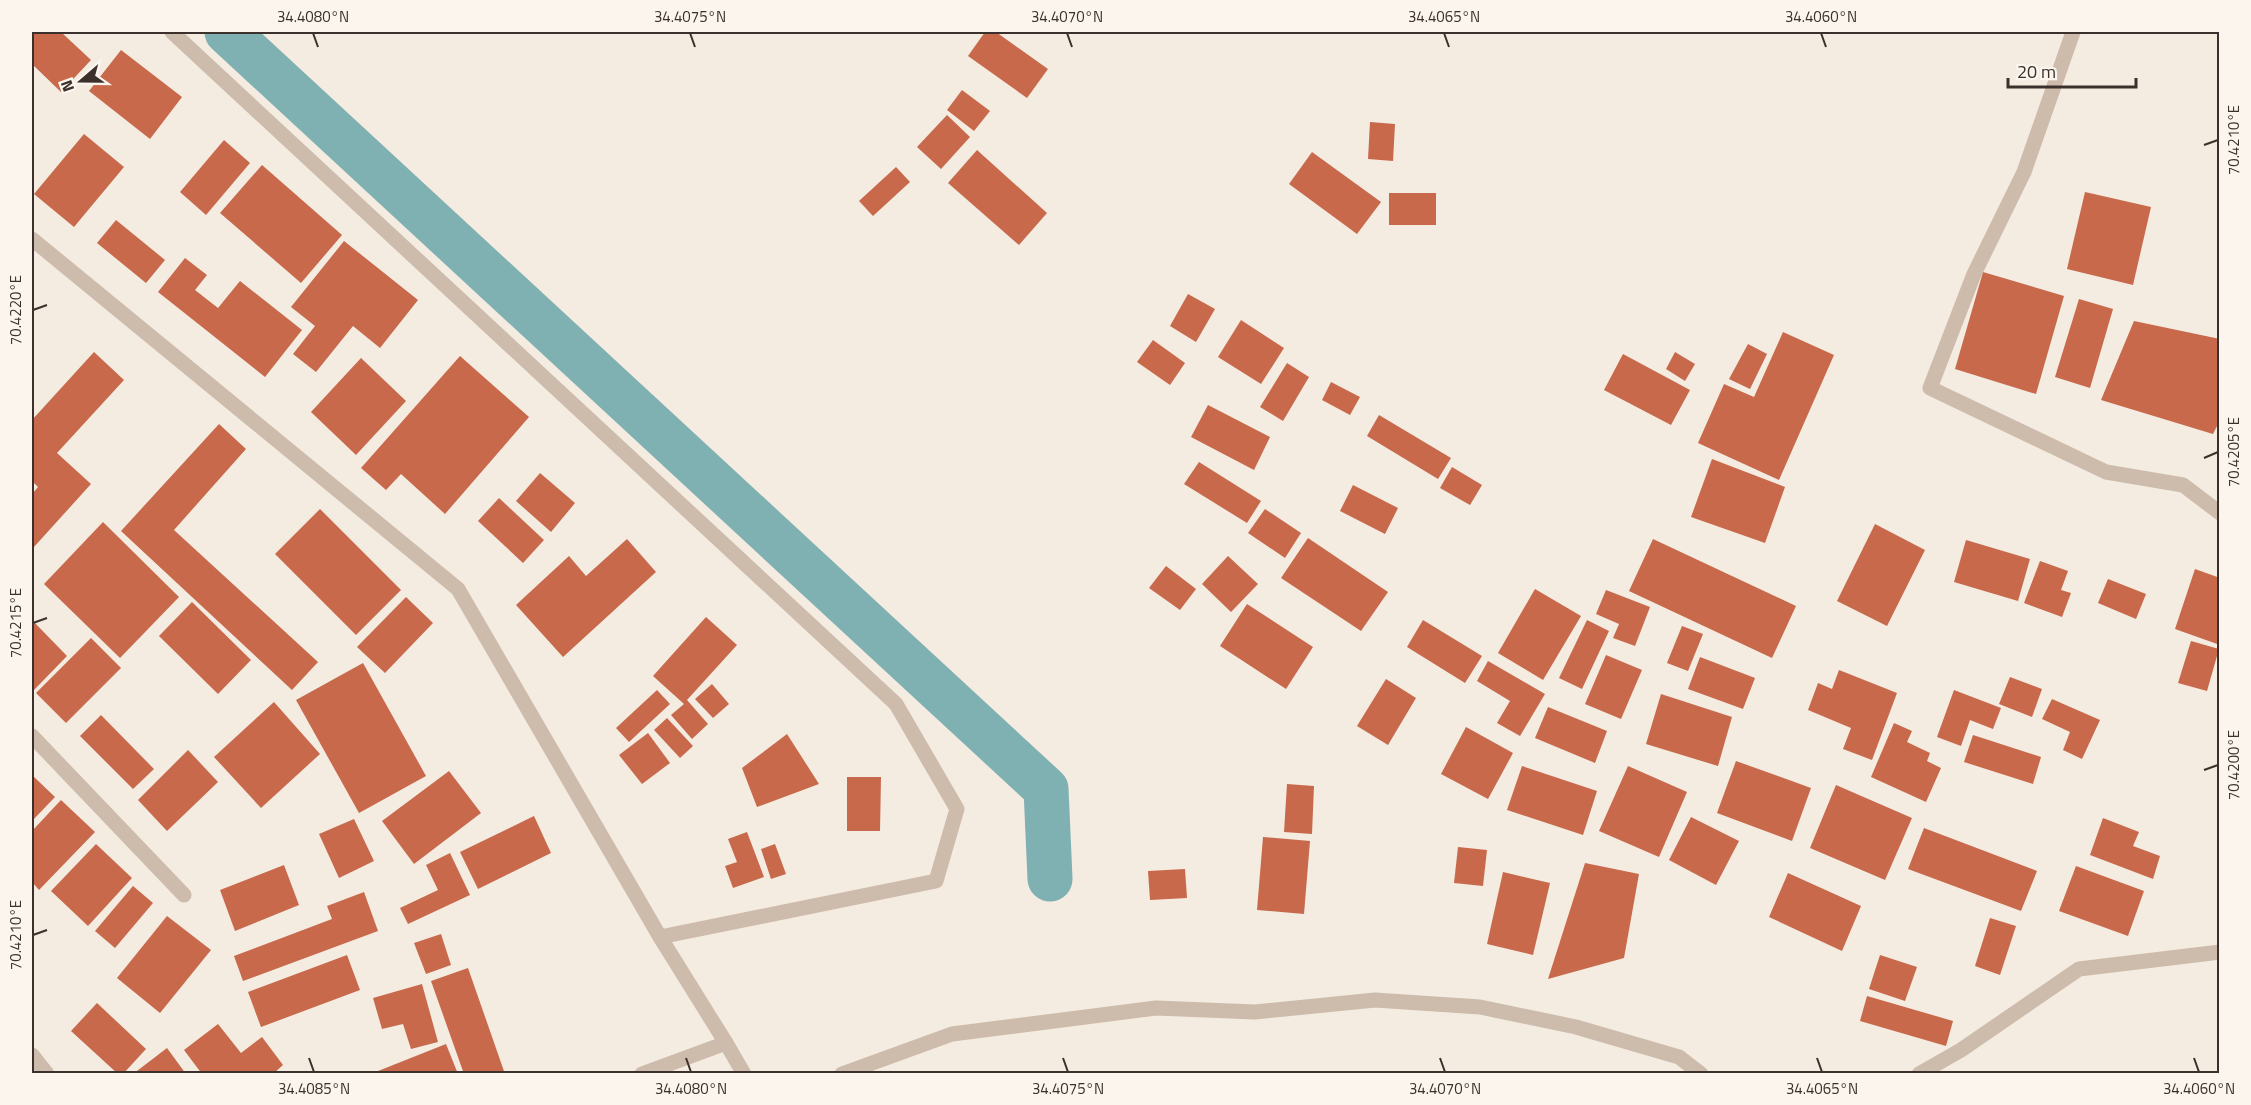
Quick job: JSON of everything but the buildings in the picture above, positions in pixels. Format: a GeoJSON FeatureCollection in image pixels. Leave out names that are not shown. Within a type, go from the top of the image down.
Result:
{"type":"FeatureCollection","features":[{"type":"Feature","properties":{"kind":"street"},"geometry":{"type":"LineString","coordinates":[[172,32],[896,704],[957,809],[936,881],[660,937]]}},
{"type":"Feature","properties":{"kind":"street"},"geometry":{"type":"LineString","coordinates":[[2073,32],[2024,172],[1974,274],[1930,388],[2106,472],[2183,485],[2220,513]]}},
{"type":"Feature","properties":{"kind":"street"},"geometry":{"type":"LineString","coordinates":[[32,239],[458,588],[660,937],[744,1074]]}},
{"type":"Feature","properties":{"kind":"street"},"geometry":{"type":"LineString","coordinates":[[32,736],[184,895]]}},
{"type":"Feature","properties":{"kind":"street"},"geometry":{"type":"LineString","coordinates":[[1919,1074],[1961,1050],[2079,969],[2220,952]]}},
{"type":"Feature","properties":{"kind":"street"},"geometry":{"type":"LineString","coordinates":[[842,1074],[952,1034],[964,1032],[1156,1008],[1255,1012],[1375,1000],[1480,1007],[1576,1027],[1678,1058],[1701,1074]]}},
{"type":"Feature","properties":{"kind":"street"},"geometry":{"type":"LineString","coordinates":[[642,1074],[726,1043]]}},
{"type":"Feature","properties":{"kind":"street"},"geometry":{"type":"LineString","coordinates":[[32,1055],[47,1074]]}},
{"type":"Feature","properties":{"kind":"waterway"},"geometry":{"type":"LineString","coordinates":[[227,32],[1046,789],[1050,879]]}}]}
